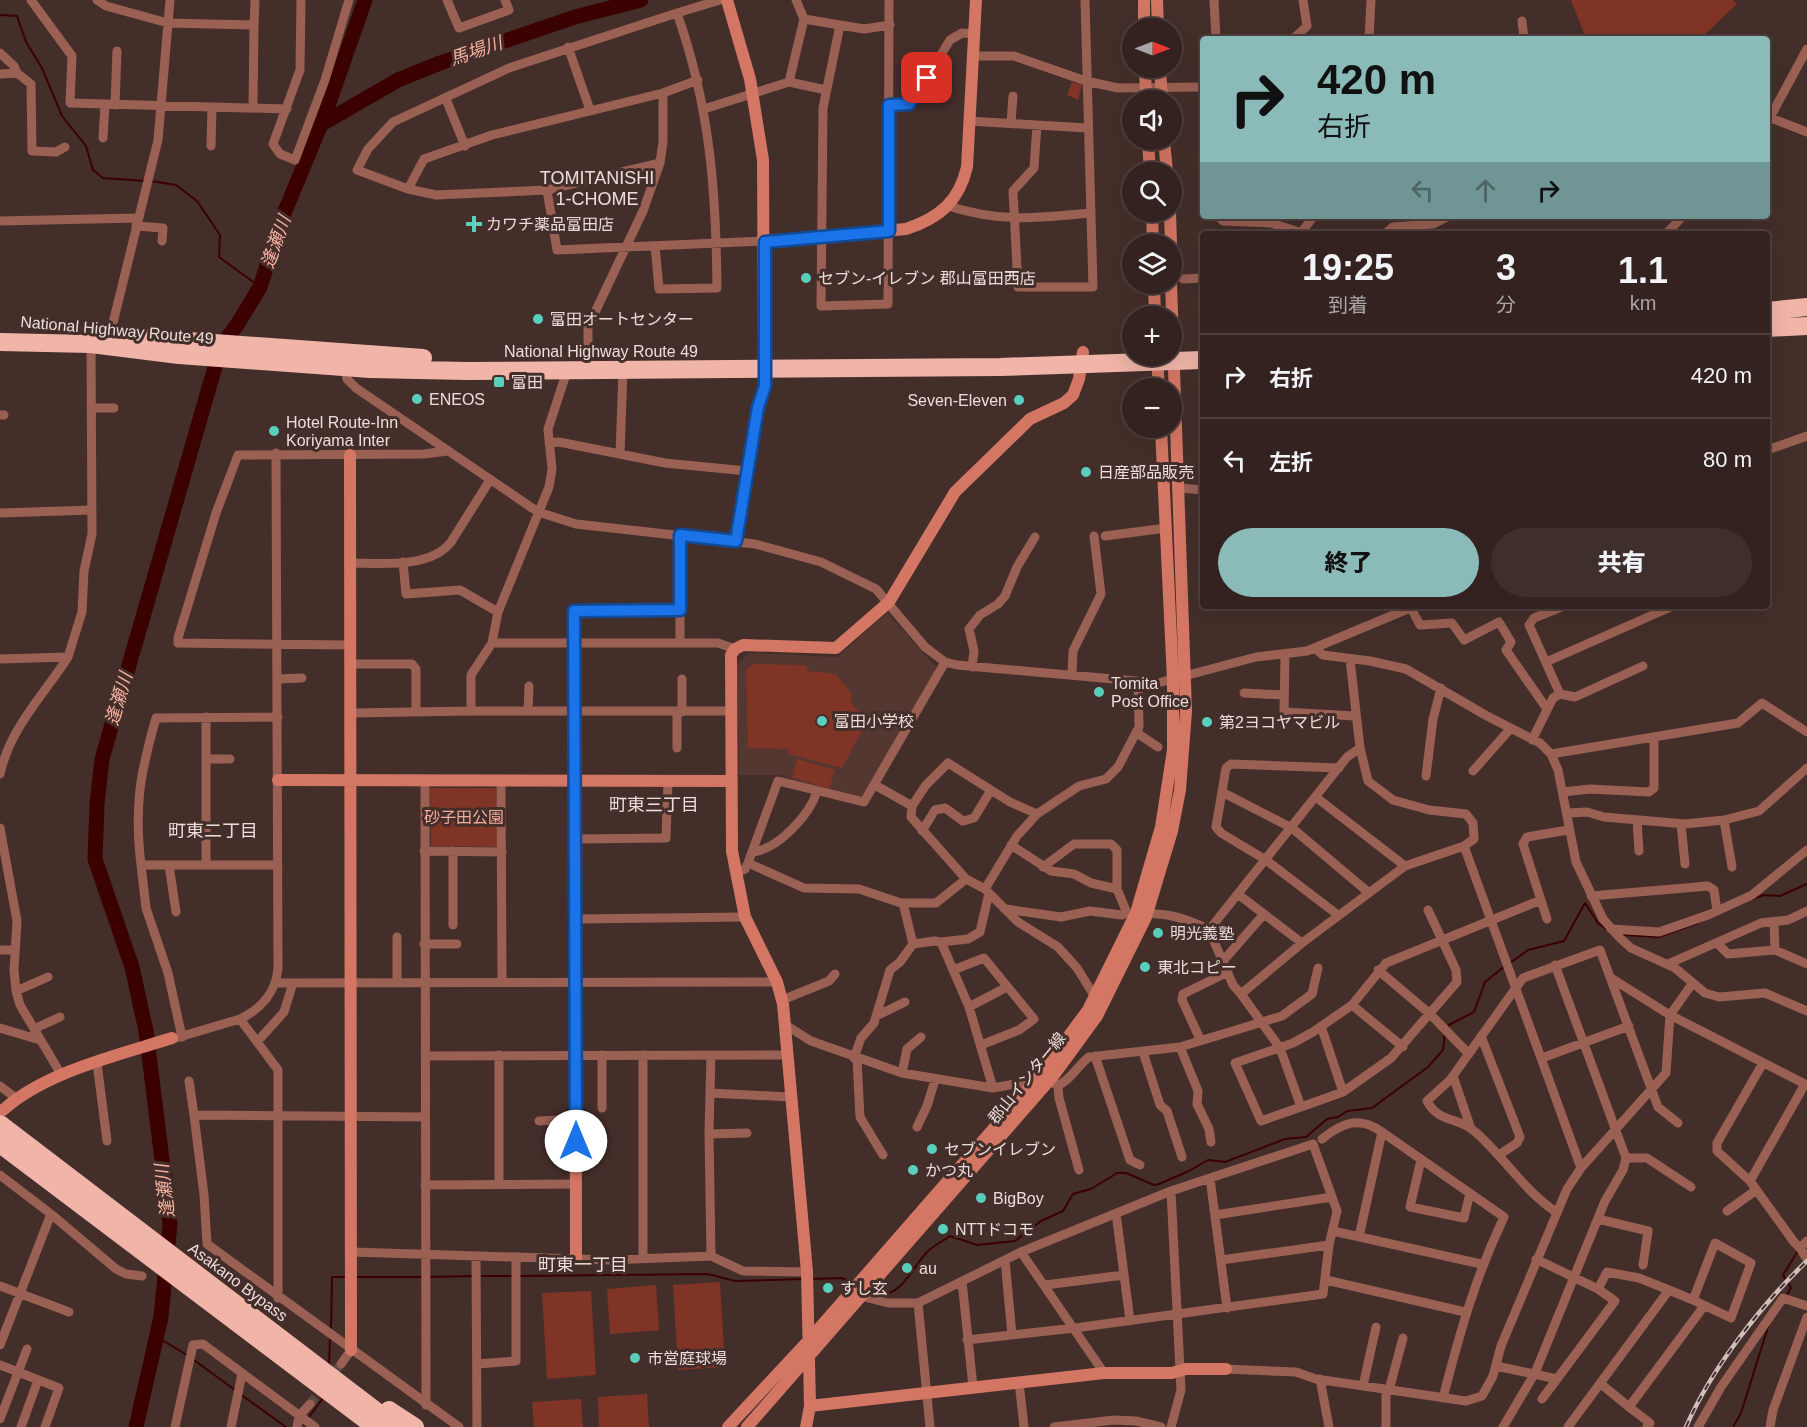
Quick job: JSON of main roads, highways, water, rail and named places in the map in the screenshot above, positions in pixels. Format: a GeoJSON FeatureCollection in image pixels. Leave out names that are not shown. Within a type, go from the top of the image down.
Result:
{"type":"FeatureCollection","features":[{"type":"Feature","properties":{"kind":"highway"},"geometry":{"type":"LineString","coordinates":[[1770,311],[1807,307]]}},
{"type":"Feature","properties":{"kind":"highway"},"geometry":{"type":"LineString","coordinates":[[1770,316],[1807,315]]}},
{"type":"Feature","properties":{"kind":"highway"},"geometry":{"type":"LineString","coordinates":[[1770,328],[1807,326]]}},
{"type":"Feature","properties":{"kind":"highway","name":"National Highway Route 49"},"geometry":{"type":"LineString","coordinates":[[0,330],[110,335],[182,349]]}},
{"type":"Feature","properties":{"kind":"highway","name":"National Highway Route 49"},"geometry":{"type":"LineString","coordinates":[[0,342],[91,344],[567,371],[1122,357]]}},
{"type":"Feature","properties":{"kind":"highway","name":"National Highway Route 49"},"geometry":{"type":"LineString","coordinates":[[1182,352],[1200,349]]}},
{"type":"Feature","properties":{"kind":"highway","name":"National Highway Route 49"},"geometry":{"type":"LineString","coordinates":[[1083,358],[1122,352]]}},
{"type":"Feature","properties":{"kind":"highway","name":"National Highway Route 49"},"geometry":{"type":"LineString","coordinates":[[1182,357],[1200,360]]}},
{"type":"Feature","properties":{"kind":"highway","name":"National Highway Route 49"},"geometry":{"type":"LineString","coordinates":[[344,360],[588,361],[764,365]]}},
{"type":"Feature","properties":{"kind":"highway","name":"Asakano Bypass"},"geometry":{"type":"LineString","coordinates":[[1,1117],[143,1244]]}},
{"type":"Feature","properties":{"kind":"highway","name":"Asakano Bypass"},"geometry":{"type":"LineString","coordinates":[[0,1144],[338,1382],[397,1427]]}},
{"type":"Feature","properties":{"kind":"highway"},"geometry":{"type":"LineString","coordinates":[[338,1382],[360,1427]]}},
{"type":"Feature","properties":{"kind":"highway"},"geometry":{"type":"LineString","coordinates":[[338,1382],[366,1395],[415,1427]]}},
{"type":"Feature","properties":{"kind":"highway","name":"Asakano Bypass"},"geometry":{"type":"LineString","coordinates":[[338,1382],[375,1427]]}},
{"type":"Feature","properties":{"kind":"waterway","name":"逢瀬川"},"geometry":{"type":"LineString","coordinates":[[136,1427],[161,1317],[170,1224],[146,1031],[132,967],[95,859],[97,804],[102,759],[221,346],[260,287],[285,211],[324,117],[365,0]]}},
{"type":"Feature","properties":{"kind":"waterway","name":"馬場川"},"geometry":{"type":"LineString","coordinates":[[320,125],[398,80],[440,63],[575,17],[641,0]]}},
{"type":"Feature","properties":{"kind":"waterway"},"geometry":{"type":"LineString","coordinates":[[0,15],[17,16],[26,42],[42,68],[62,116],[86,146],[93,170],[103,178],[145,181]]}},
{"type":"Feature","properties":{"kind":"waterway"},"geometry":{"type":"LineString","coordinates":[[151,181],[176,185],[197,201],[220,235],[219,257],[260,287]]}},
{"type":"Feature","properties":{"kind":"waterway"},"geometry":{"type":"LineString","coordinates":[[1753,899],[1764,895],[1780,896],[1807,884]]}},
{"type":"Feature","properties":{"kind":"waterway"},"geometry":{"type":"LineString","coordinates":[[1510,963],[1528,950],[1564,941],[1585,903],[1598,923],[1606,929]]}},
{"type":"Feature","properties":{"kind":"waterway"},"geometry":{"type":"LineString","coordinates":[[1623,935],[1659,937],[1698,923]]}},
{"type":"Feature","properties":{"kind":"waterway"},"geometry":{"type":"LineString","coordinates":[[1445,1027],[1474,1012],[1485,982],[1505,966]]}},
{"type":"Feature","properties":{"kind":"waterway"},"geometry":{"type":"LineString","coordinates":[[871,1291],[881,1294],[897,1289],[927,1252],[950,1236],[977,1245],[1015,1241],[1041,1221],[1063,1211],[1073,1194],[1091,1189],[1117,1173],[1126,1173],[1154,1185],[1159,1184],[1208,1160],[1225,1162],[1285,1139],[1306,1137],[1327,1119],[1338,1117],[1347,1111],[1372,1108],[1428,1067],[1443,1050],[1445,1032]]}},
{"type":"Feature","properties":{"kind":"waterway"},"geometry":{"type":"LineString","coordinates":[[1786,1296],[1791,1288],[1783,1275],[1798,1251]]}},
{"type":"Feature","properties":{"kind":"waterway"},"geometry":{"type":"LineString","coordinates":[[518,1276],[708,1274],[735,1281],[802,1279]]}},
{"type":"Feature","properties":{"kind":"waterway"},"geometry":{"type":"LineString","coordinates":[[428,1277],[474,1276]]}},
{"type":"Feature","properties":{"kind":"waterway"},"geometry":{"type":"LineString","coordinates":[[479,1276],[513,1276]]}},
{"type":"Feature","properties":{"kind":"waterway"},"geometry":{"type":"LineString","coordinates":[[331,1331],[332,1277],[348,1277]]}},
{"type":"Feature","properties":{"kind":"waterway"},"geometry":{"type":"LineString","coordinates":[[356,1277],[423,1277]]}},
{"type":"Feature","properties":{"kind":"waterway"},"geometry":{"type":"LineString","coordinates":[[811,1279],[842,1278],[852,1282]]}},
{"type":"Feature","properties":{"kind":"waterway"},"geometry":{"type":"LineString","coordinates":[[1733,1427],[1741,1413],[1768,1327]]}},
{"type":"Feature","properties":{"kind":"waterway"},"geometry":{"type":"LineString","coordinates":[[157,1337],[187,1355]]}},
{"type":"Feature","properties":{"kind":"waterway"},"geometry":{"type":"LineString","coordinates":[[329,1367],[330,1337]]}},
{"type":"Feature","properties":{"kind":"waterway"},"geometry":{"type":"LineString","coordinates":[[194,1360],[235,1390]]}},
{"type":"Feature","properties":{"kind":"waterway"},"geometry":{"type":"LineString","coordinates":[[240,1394],[286,1427]]}},
{"type":"Feature","properties":{"kind":"waterway"},"geometry":{"type":"LineString","coordinates":[[309,1417],[323,1398]]}},
{"type":"Feature","properties":{"kind":"tunnel"},"geometry":{"type":"LineString","coordinates":[[310,1404],[341,1364]]}},
{"type":"Feature","properties":{"kind":"railway"},"geometry":{"type":"LineString","coordinates":[[1686,1427],[1709,1383],[1739,1339],[1772,1297],[1807,1261]]}},
{"type":"Feature","properties":{"kind":"place","name":"カワチ薬品富田店"},"geometry":{"type":"Point","coordinates":[474,224]}},
{"type":"Feature","properties":{"kind":"place","name":"セブン-イレブン 郡山富田西店"},"geometry":{"type":"Point","coordinates":[806,278]}},
{"type":"Feature","properties":{"kind":"place","name":"富田オートセンター"},"geometry":{"type":"Point","coordinates":[538,319]}},
{"type":"Feature","properties":{"kind":"place","name":"富田"},"geometry":{"type":"Point","coordinates":[499,382]}},
{"type":"Feature","properties":{"kind":"place","name":"ENEOS"},"geometry":{"type":"Point","coordinates":[417,399]}},
{"type":"Feature","properties":{"kind":"place","name":"Seven-Eleven"},"geometry":{"type":"Point","coordinates":[1019,400]}},
{"type":"Feature","properties":{"kind":"place","name":"Hotel Route-Inn Koriyama Inter"},"geometry":{"type":"Point","coordinates":[274,431]}},
{"type":"Feature","properties":{"kind":"place","name":"日産部品販売"},"geometry":{"type":"Point","coordinates":[1086,472]}},
{"type":"Feature","properties":{"kind":"place","name":"Tomita Post Office"},"geometry":{"type":"Point","coordinates":[1099,692]}},
{"type":"Feature","properties":{"kind":"place","name":"富田小学校"},"geometry":{"type":"Point","coordinates":[822,721]}},
{"type":"Feature","properties":{"kind":"place","name":"第2ヨコヤマビル"},"geometry":{"type":"Point","coordinates":[1207,722]}},
{"type":"Feature","properties":{"kind":"place","name":"明光義塾"},"geometry":{"type":"Point","coordinates":[1158,933]}},
{"type":"Feature","properties":{"kind":"place","name":"東北コピー"},"geometry":{"type":"Point","coordinates":[1145,967]}},
{"type":"Feature","properties":{"kind":"place","name":"セブンイレブン"},"geometry":{"type":"Point","coordinates":[932,1149]}},
{"type":"Feature","properties":{"kind":"place","name":"かつ丸"},"geometry":{"type":"Point","coordinates":[913,1170]}},
{"type":"Feature","properties":{"kind":"place","name":"BigBoy"},"geometry":{"type":"Point","coordinates":[981,1198]}},
{"type":"Feature","properties":{"kind":"place","name":"NTTドコモ"},"geometry":{"type":"Point","coordinates":[943,1229]}},
{"type":"Feature","properties":{"kind":"place","name":"au"},"geometry":{"type":"Point","coordinates":[907,1268]}},
{"type":"Feature","properties":{"kind":"place","name":"すし玄"},"geometry":{"type":"Point","coordinates":[828,1288]}},
{"type":"Feature","properties":{"kind":"place","name":"市営庭球場"},"geometry":{"type":"Point","coordinates":[635,1358]}},
{"type":"Feature","properties":{"kind":"district","name":"TOMITANISHI 1-CHOME"},"geometry":{"type":"Point","coordinates":[597,188]}},
{"type":"Feature","properties":{"kind":"district","name":"町東三丁目"},"geometry":{"type":"Point","coordinates":[654,805]}},
{"type":"Feature","properties":{"kind":"district","name":"町東二丁目"},"geometry":{"type":"Point","coordinates":[213,831]}},
{"type":"Feature","properties":{"kind":"district","name":"町東一丁目"},"geometry":{"type":"Point","coordinates":[583,1265]}},
{"type":"Feature","properties":{"kind":"park label","name":"砂子田公園"},"geometry":{"type":"Point","coordinates":[464,817]}}]}
